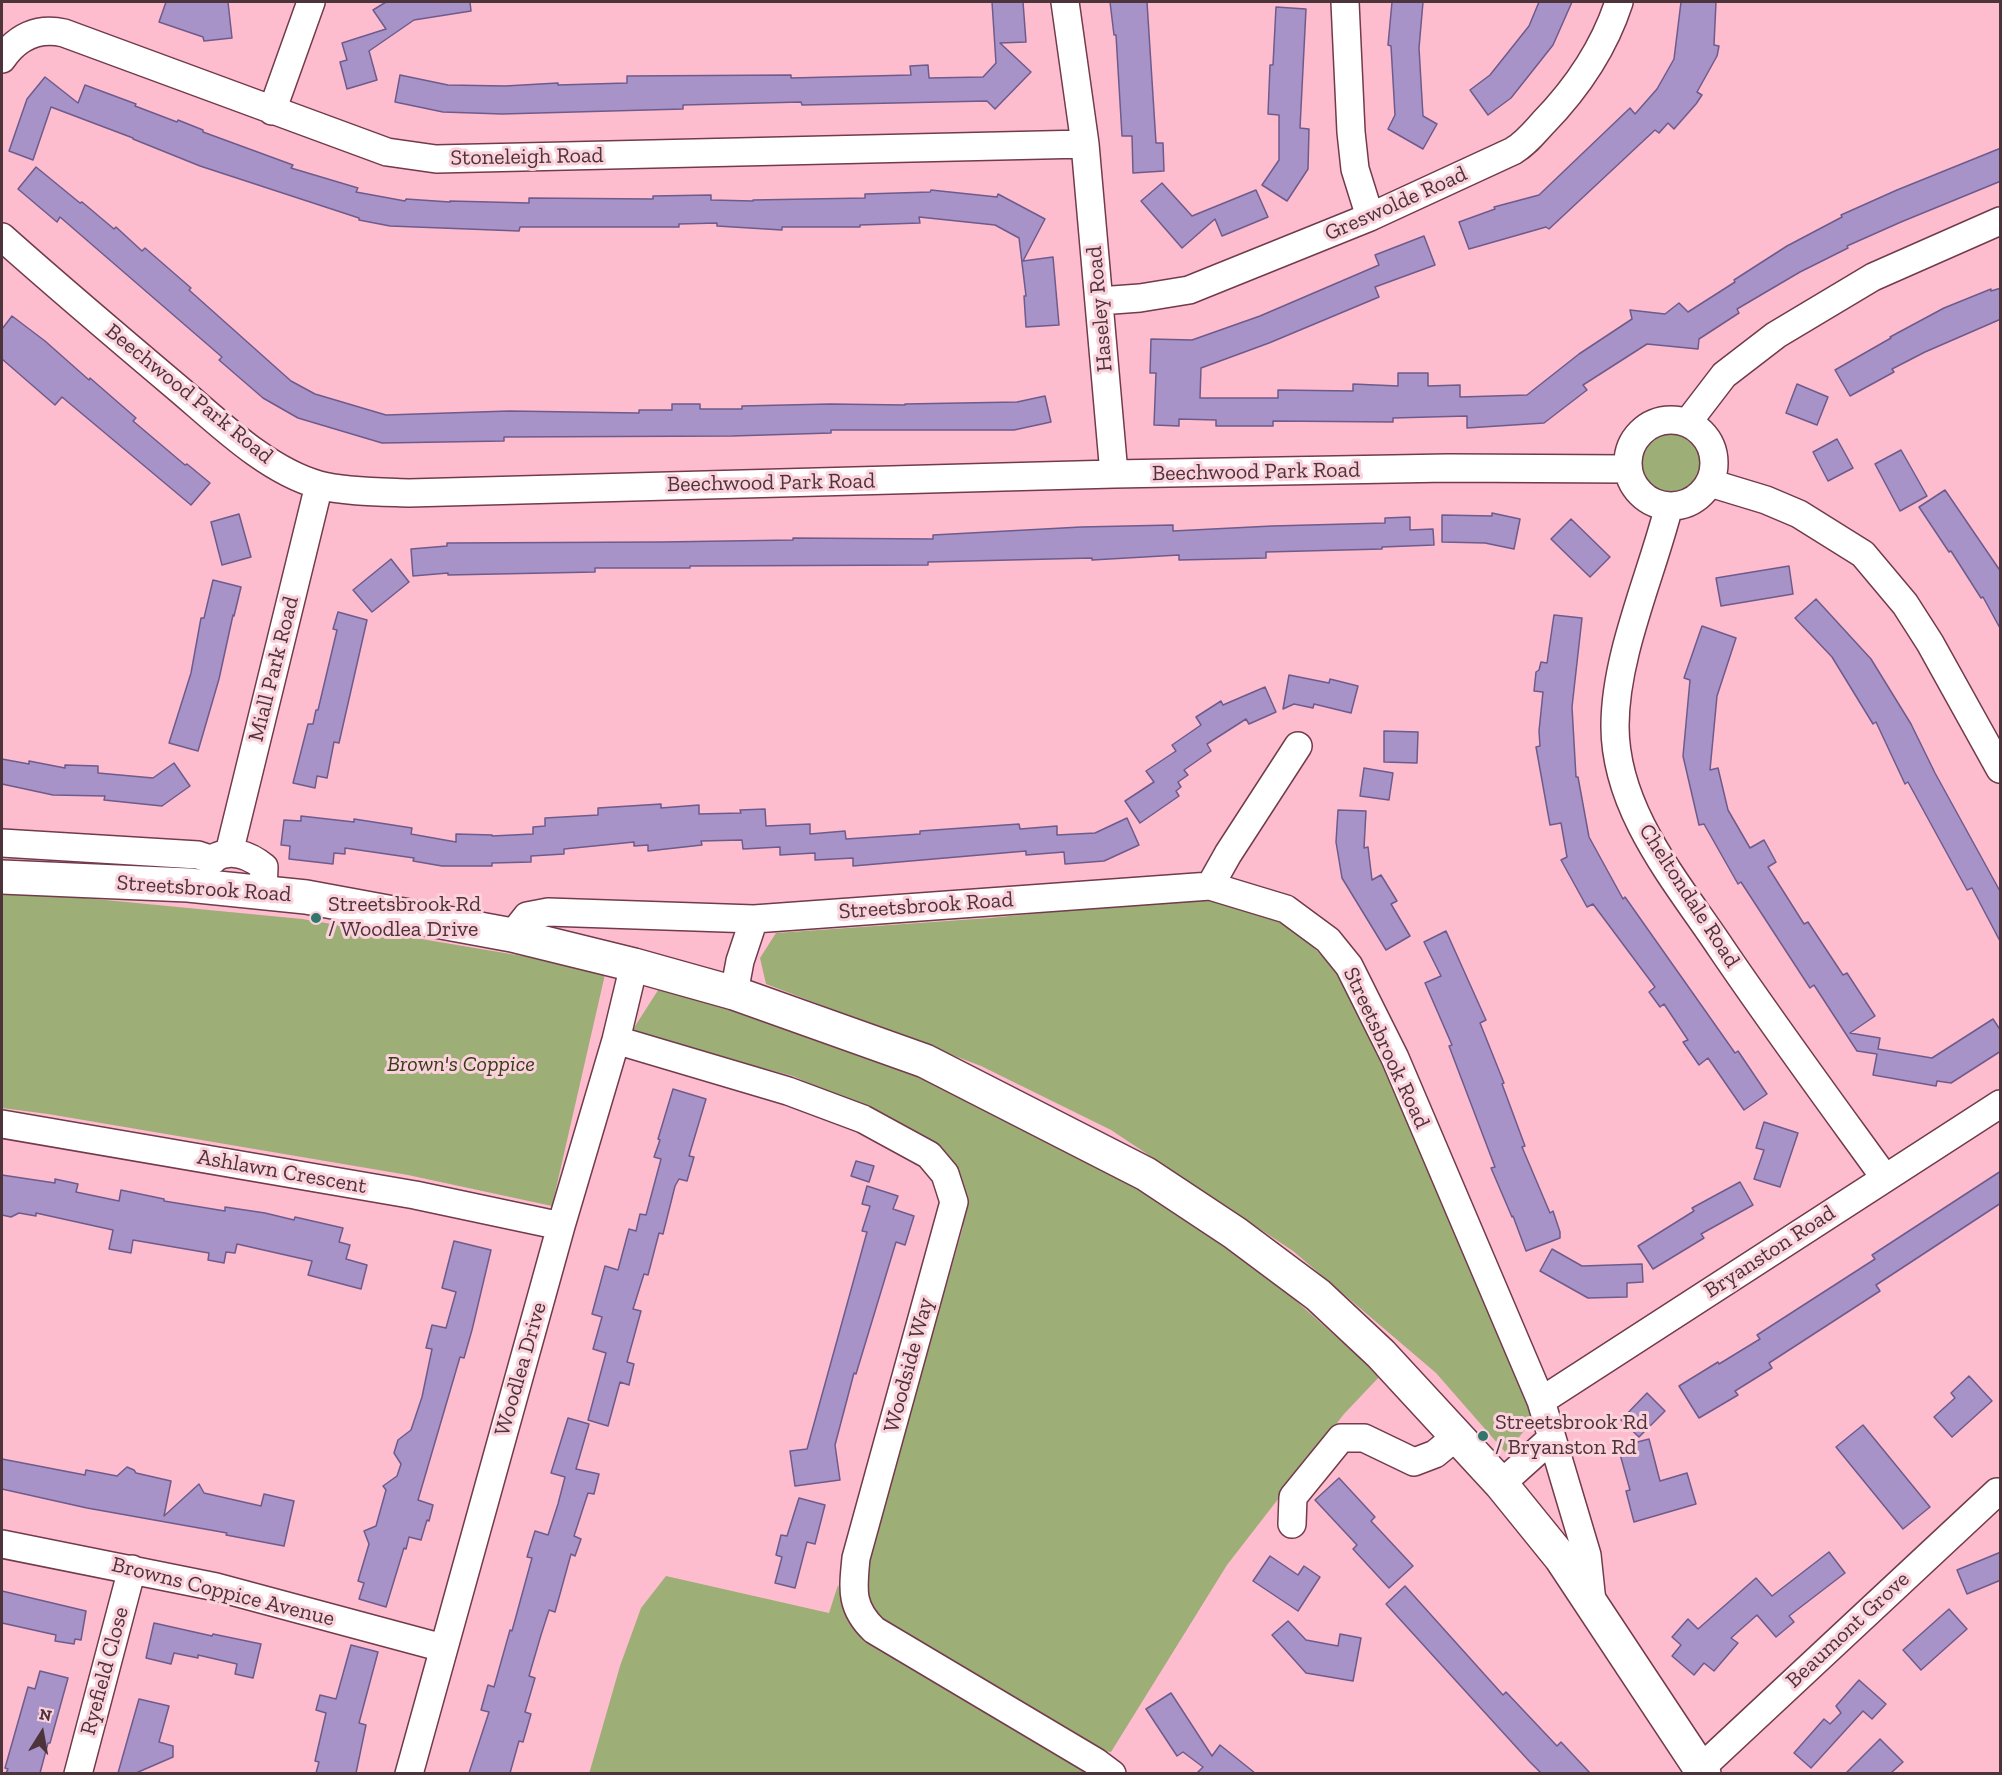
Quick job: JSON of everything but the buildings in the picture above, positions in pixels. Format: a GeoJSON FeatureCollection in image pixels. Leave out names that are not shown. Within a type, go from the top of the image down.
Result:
{"type":"FeatureCollection","features":[{"type":"Feature","properties":{"kind":"main road","name":"Streetsbrook Road"},"geometry":{"type":"LineString","coordinates":[[2,877],[188,885],[306,897],[512,935],[634,965],[734,993],[925,1061],[1146,1174],[1235,1233],[1318,1295],[1381,1354],[1501,1484],[1561,1558],[1702,1771]]}},
{"type":"Feature","properties":{"kind":"street"},"geometry":{"type":"LineString","coordinates":[[272,111],[311,2]]}},
{"type":"Feature","properties":{"kind":"street","name":"Haseley Road"},"geometry":{"type":"LineString","coordinates":[[1065,2],[1085,144],[1114,474]]}},
{"type":"Feature","properties":{"kind":"street"},"geometry":{"type":"LineString","coordinates":[[1344,2],[1355,169],[1370,217]]}},
{"type":"Feature","properties":{"kind":"street","name":"Greswolde Road"},"geometry":{"type":"LineString","coordinates":[[1099,301],[1140,298],[1190,290],[1370,217],[1522,145],[1554,111],[1593,59],[1606,37],[1619,2]]}},
{"type":"Feature","properties":{"kind":"street","name":"Stoneleigh Road"},"geometry":{"type":"LineString","coordinates":[[2,58],[14,44],[26,37],[50,30],[82,39],[387,152],[436,159],[1085,144]]}},
{"type":"Feature","properties":{"kind":"street"},"geometry":{"type":"LineString","coordinates":[[1688,422],[1724,375],[1776,335],[1873,277],[2001,221]]}},
{"type":"Feature","properties":{"kind":"street","name":"Beechwood Park Road"},"geometry":{"type":"LineString","coordinates":[[2,237],[236,437],[279,468],[319,485],[374,492],[409,493],[1114,474],[1448,468],[1627,469]]}},
{"type":"Feature","properties":{"kind":"street"},"geometry":{"type":"LineString","coordinates":[[1665,419],[1688,422],[1698,428],[1707,437],[1715,460],[1710,483],[1697,498],[1688,503],[1668,506],[1654,503],[1641,495],[1632,483],[1627,469],[1630,446],[1644,428],[1665,419]]}},
{"type":"Feature","properties":{"kind":"street"},"geometry":{"type":"LineString","coordinates":[[1710,483],[1766,500],[1799,514],[1863,554],[1905,604],[1930,643],[2001,769]]}},
{"type":"Feature","properties":{"kind":"street","name":"Miall Park Road"},"geometry":{"type":"LineString","coordinates":[[221,856],[319,485]]}},
{"type":"Feature","properties":{"kind":"street","name":"Cheltondale Road"},"geometry":{"type":"LineString","coordinates":[[1668,506],[1659,546],[1625,653],[1618,689],[1615,730],[1618,760],[1625,788],[1650,842],[1758,1003],[1885,1178]]}},
{"type":"Feature","properties":{"kind":"street"},"geometry":{"type":"LineString","coordinates":[[1210,886],[1298,746]]}},
{"type":"Feature","properties":{"kind":"street","name":"Streetsbrook Road"},"geometry":{"type":"LineString","coordinates":[[2,843],[221,856]]}},
{"type":"Feature","properties":{"kind":"street"},"geometry":{"type":"LineString","coordinates":[[188,885],[221,856],[251,856],[264,867],[263,892]]}},
{"type":"Feature","properties":{"kind":"street","name":"Streetsbrook Road"},"geometry":{"type":"LineString","coordinates":[[512,935],[527,916],[548,912],[754,920],[1210,886],[1286,909],[1328,940],[1349,966],[1395,1059],[1541,1401],[1587,1555],[1592,1602]]}},
{"type":"Feature","properties":{"kind":"street"},"geometry":{"type":"LineString","coordinates":[[734,993],[740,961],[754,920]]}},
{"type":"Feature","properties":{"kind":"street","name":"Woodlea Drive"},"geometry":{"type":"LineString","coordinates":[[409,1773],[561,1226],[616,1040],[634,965]]}},
{"type":"Feature","properties":{"kind":"street","name":"Woodside Way"},"geometry":{"type":"LineString","coordinates":[[616,1040],[788,1090],[863,1119],[930,1155],[945,1174],[954,1202],[855,1558],[853,1593],[863,1619],[874,1630],[1112,1773]]}},
{"type":"Feature","properties":{"kind":"street","name":"Bryanston Road"},"geometry":{"type":"LineString","coordinates":[[1541,1401],[2001,1104]]}},
{"type":"Feature","properties":{"kind":"street","name":"Ashlawn Crescent"},"geometry":{"type":"LineString","coordinates":[[2,1124],[415,1195],[561,1226]]}},
{"type":"Feature","properties":{"kind":"street"},"geometry":{"type":"LineString","coordinates":[[1292,1524],[1293,1497],[1341,1438],[1364,1438],[1414,1462],[1435,1454],[1457,1436]]}},
{"type":"Feature","properties":{"kind":"street"},"geometry":{"type":"LineString","coordinates":[[1501,1484],[1552,1438]]}},
{"type":"Feature","properties":{"kind":"street","name":"Beaumont Grove"},"geometry":{"type":"LineString","coordinates":[[1702,1771],[1997,1492]]}},
{"type":"Feature","properties":{"kind":"street","name":"Browns Coppice Avenue"},"geometry":{"type":"LineString","coordinates":[[2,1544],[216,1587],[443,1648]]}},
{"type":"Feature","properties":{"kind":"street","name":"Ryefield Close"},"geometry":{"type":"LineString","coordinates":[[78,1773],[132,1569]]}},
{"type":"Feature","properties":{"kind":"green space"},"geometry":{"type":"Polygon","coordinates":[[[1670,425],[1683,428],[1694,435],[1701,446],[1704,459],[1701,472],[1694,483],[1683,490],[1670,493],[1657,490],[1646,483],[1639,472],[1636,459],[1639,446],[1646,435],[1657,428],[1670,425]]]}},
{"type":"Feature","properties":{"kind":"green space","name":"Brown's Coppice"},"geometry":{"type":"Polygon","coordinates":[[[2,890],[302,919],[606,970],[552,1206],[408,1175],[2,1108],[2,890]]]}},
{"type":"Feature","properties":{"kind":"green space"},"geometry":{"type":"Polygon","coordinates":[[[1211,896],[1259,910],[1285,924],[1319,952],[1357,997],[1533,1406],[1533,1420],[1506,1453],[1436,1373],[1293,1251],[1111,1130],[981,1066],[766,984],[760,958],[776,933],[990,918],[1211,896]]]}},
{"type":"Feature","properties":{"kind":"green space"},"geometry":{"type":"Polygon","coordinates":[[[662,984],[952,1087],[1120,1176],[1265,1273],[1380,1376],[1344,1414],[1227,1565],[1111,1752],[1096,1750],[874,1619],[861,1582],[963,1227],[954,1171],[922,1136],[793,1076],[630,1034],[662,984]]]}},
{"type":"Feature","properties":{"kind":"green space"},"geometry":{"type":"Polygon","coordinates":[[[666,1576],[829,1613],[838,1585],[851,1616],[865,1633],[1087,1772],[589,1774],[620,1666],[641,1608],[666,1576]]]}},
{"type":"Feature","properties":{"kind":"place","name":"Streetsbrook Rd / Woodlea Drive"},"geometry":{"type":"Point","coordinates":[316,918]}},
{"type":"Feature","properties":{"kind":"place","name":"Streetsbrook Rd / Bryanston Rd"},"geometry":{"type":"Point","coordinates":[1483,1436]}}]}
